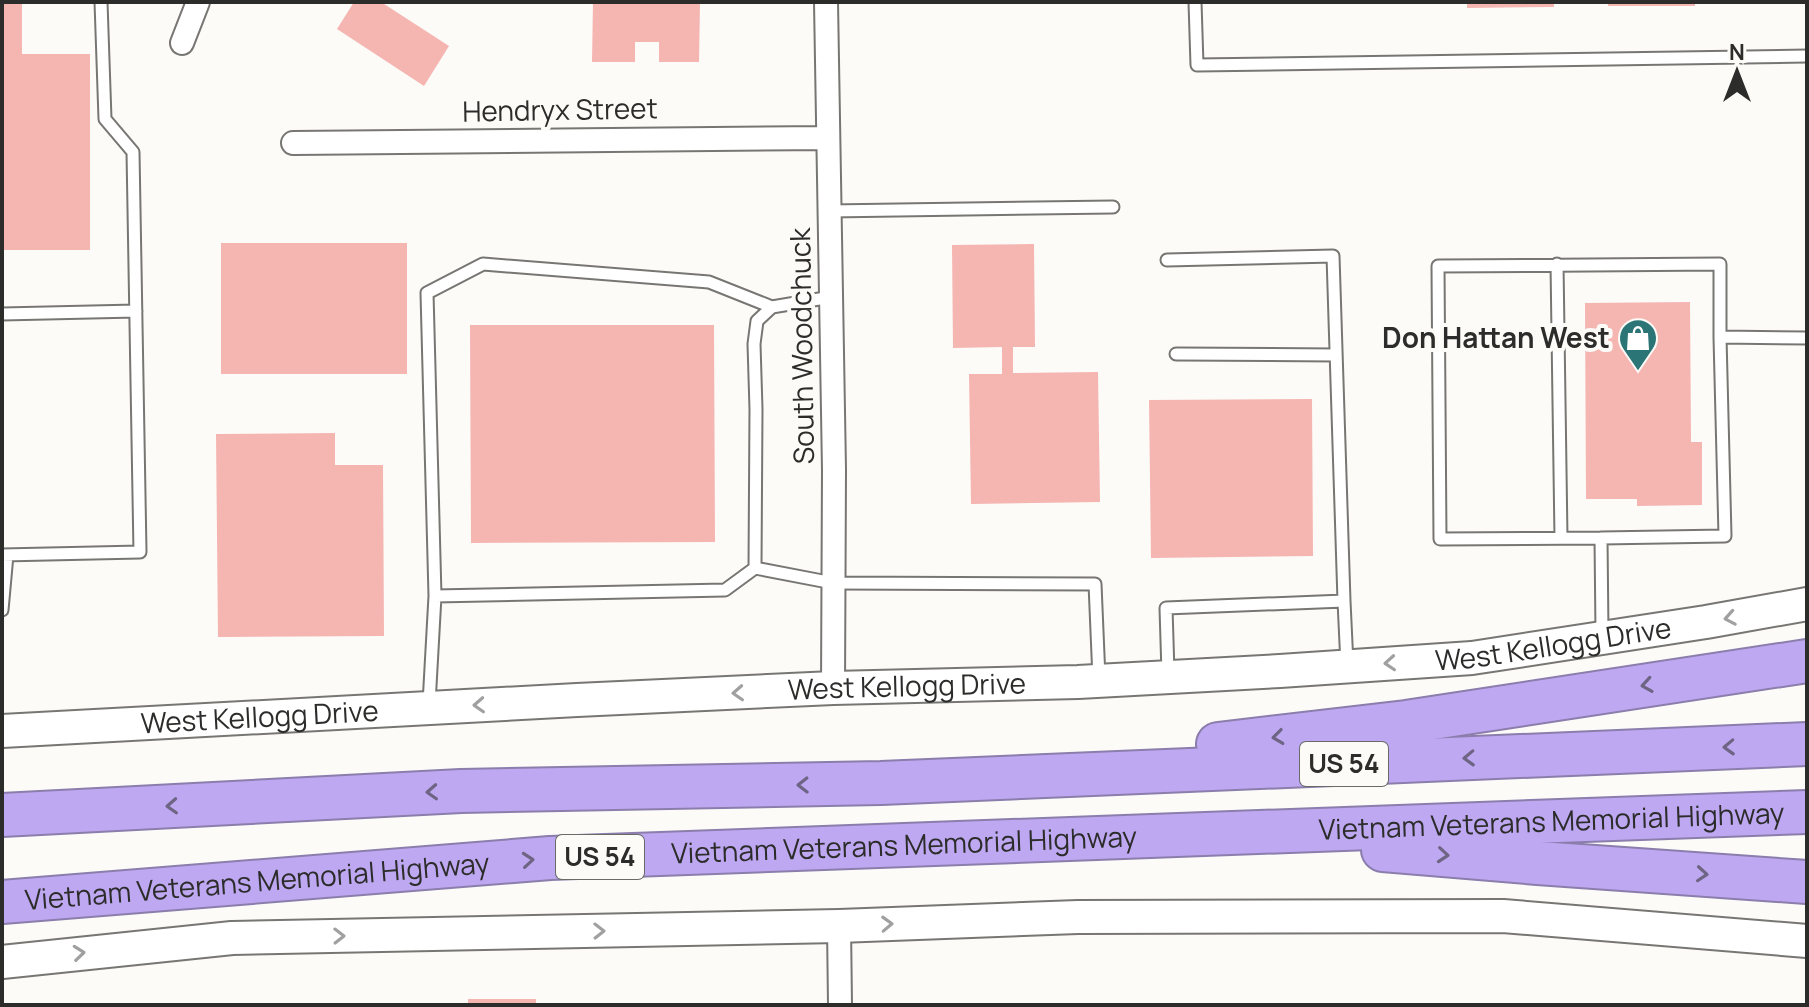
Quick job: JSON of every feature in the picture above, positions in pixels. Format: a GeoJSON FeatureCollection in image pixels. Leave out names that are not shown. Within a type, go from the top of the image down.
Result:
{"type":"FeatureCollection","features":[{"type":"Feature","properties":{"kind":"highway"},"geometry":{"type":"LineString","coordinates":[[881,783],[1406,722],[1807,661]]}},
{"type":"Feature","properties":{"kind":"highway","name":"US 54"},"geometry":{"type":"LineString","coordinates":[[2,812],[461,791],[881,783],[1807,744]]}},
{"type":"Feature","properties":{"kind":"highway","name":"Vietnam Veterans Memorial Highway"},"geometry":{"type":"LineString","coordinates":[[2,902],[550,858],[1807,812]]}},
{"type":"Feature","properties":{"kind":"highway"},"geometry":{"type":"LineString","coordinates":[[1198,835],[1807,882]]}},
{"type":"Feature","properties":{"kind":"main road","name":"West Kellogg Drive"},"geometry":{"type":"LineString","coordinates":[[2,731],[833,688],[1099,681],[1472,658],[1807,604]]}},
{"type":"Feature","properties":{"kind":"main road"},"geometry":{"type":"LineString","coordinates":[[2,962],[232,938],[839,926],[1078,917],[1503,916],[1807,941]]}},
{"type":"Feature","properties":{"kind":"street"},"geometry":{"type":"LineString","coordinates":[[182,43],[198,2]]}},
{"type":"Feature","properties":{"kind":"street","name":"South Woodchuck"},"geometry":{"type":"LineString","coordinates":[[826,2],[834,470],[833,688]]}},
{"type":"Feature","properties":{"kind":"street","name":"Hendryx Street"},"geometry":{"type":"LineString","coordinates":[[293,143],[828,138]]}},
{"type":"Feature","properties":{"kind":"street"},"geometry":{"type":"LineString","coordinates":[[839,926],[840,1005]]}},
{"type":"Feature","properties":{"kind":"lane"},"geometry":{"type":"LineString","coordinates":[[2,610],[4,555],[140,552],[133,152],[105,119],[101,2]]}},
{"type":"Feature","properties":{"kind":"lane"},"geometry":{"type":"LineString","coordinates":[[1195,2],[1197,65],[1807,56]]}},
{"type":"Feature","properties":{"kind":"lane"},"geometry":{"type":"LineString","coordinates":[[829,211],[1113,207]]}},
{"type":"Feature","properties":{"kind":"lane"},"geometry":{"type":"LineString","coordinates":[[1167,260],[1333,256],[1347,666]]}},
{"type":"Feature","properties":{"kind":"lane"},"geometry":{"type":"LineString","coordinates":[[429,708],[435,596],[427,293],[483,264],[709,282],[772,307],[831,297]]}},
{"type":"Feature","properties":{"kind":"lane"},"geometry":{"type":"LineString","coordinates":[[1557,264],[1561,538]]}},
{"type":"Feature","properties":{"kind":"lane"},"geometry":{"type":"LineString","coordinates":[[1557,264],[1720,264],[1725,536],[1440,539],[1438,266],[1557,264]]}},
{"type":"Feature","properties":{"kind":"lane"},"geometry":{"type":"LineString","coordinates":[[755,568],[754,344],[757,321],[772,307]]}},
{"type":"Feature","properties":{"kind":"lane"},"geometry":{"type":"LineString","coordinates":[[2,314],[136,311]]}},
{"type":"Feature","properties":{"kind":"lane"},"geometry":{"type":"LineString","coordinates":[[1720,337],[1807,338]]}},
{"type":"Feature","properties":{"kind":"lane"},"geometry":{"type":"LineString","coordinates":[[1176,354],[1336,355]]}},
{"type":"Feature","properties":{"kind":"lane"},"geometry":{"type":"LineString","coordinates":[[1601,538],[1602,638]]}},
{"type":"Feature","properties":{"kind":"lane"},"geometry":{"type":"LineString","coordinates":[[435,596],[725,590],[755,568],[833,583],[1095,584],[1099,681]]}},
{"type":"Feature","properties":{"kind":"lane"},"geometry":{"type":"LineString","coordinates":[[1168,677],[1166,608],[1344,601]]}},
{"type":"Feature","properties":{"kind":"building"},"geometry":{"type":"Polygon","coordinates":[[[2,2],[22,2],[22,54],[90,54],[90,250],[2,250],[2,2]]]}},
{"type":"Feature","properties":{"kind":"building"},"geometry":{"type":"Polygon","coordinates":[[[354,2],[381,2],[449,46],[424,86],[337,29],[354,2]]]}},
{"type":"Feature","properties":{"kind":"building"},"geometry":{"type":"Polygon","coordinates":[[[593,2],[700,2],[699,62],[659,62],[659,42],[635,42],[635,62],[592,62],[593,2]]]}},
{"type":"Feature","properties":{"kind":"building"},"geometry":{"type":"Polygon","coordinates":[[[1467,2],[1554,2],[1554,7],[1467,8],[1467,2]]]}},
{"type":"Feature","properties":{"kind":"building"},"geometry":{"type":"Polygon","coordinates":[[[1608,2],[1695,2],[1695,6],[1608,6],[1608,2]]]}},
{"type":"Feature","properties":{"kind":"building"},"geometry":{"type":"Polygon","coordinates":[[[221,243],[407,243],[407,374],[221,374],[221,243]]]}},
{"type":"Feature","properties":{"kind":"building"},"geometry":{"type":"Polygon","coordinates":[[[1034,244],[1035,347],[1013,347],[1013,373],[1098,372],[1100,502],[971,504],[969,374],[1002,374],[1002,347],[953,348],[952,245],[1034,244]]]}},
{"type":"Feature","properties":{"kind":"building","name":"Don Hattan West"},"geometry":{"type":"Polygon","coordinates":[[[1690,302],[1691,442],[1702,442],[1702,505],[1637,506],[1637,499],[1586,499],[1585,303],[1690,302]]]}},
{"type":"Feature","properties":{"kind":"building"},"geometry":{"type":"Polygon","coordinates":[[[470,325],[714,325],[715,542],[471,543],[470,325]]]}},
{"type":"Feature","properties":{"kind":"building"},"geometry":{"type":"Polygon","coordinates":[[[1312,399],[1313,556],[1151,558],[1149,400],[1312,399]]]}},
{"type":"Feature","properties":{"kind":"building"},"geometry":{"type":"Polygon","coordinates":[[[335,433],[335,465],[383,465],[384,636],[218,637],[216,434],[335,433]]]}},
{"type":"Feature","properties":{"kind":"building"},"geometry":{"type":"Polygon","coordinates":[[[468,999],[536,999],[536,1005],[468,1005],[468,999]]]}},
{"type":"Feature","properties":{"kind":"place","name":"Don Hattan West"},"geometry":{"type":"Point","coordinates":[1638,372]}}]}
